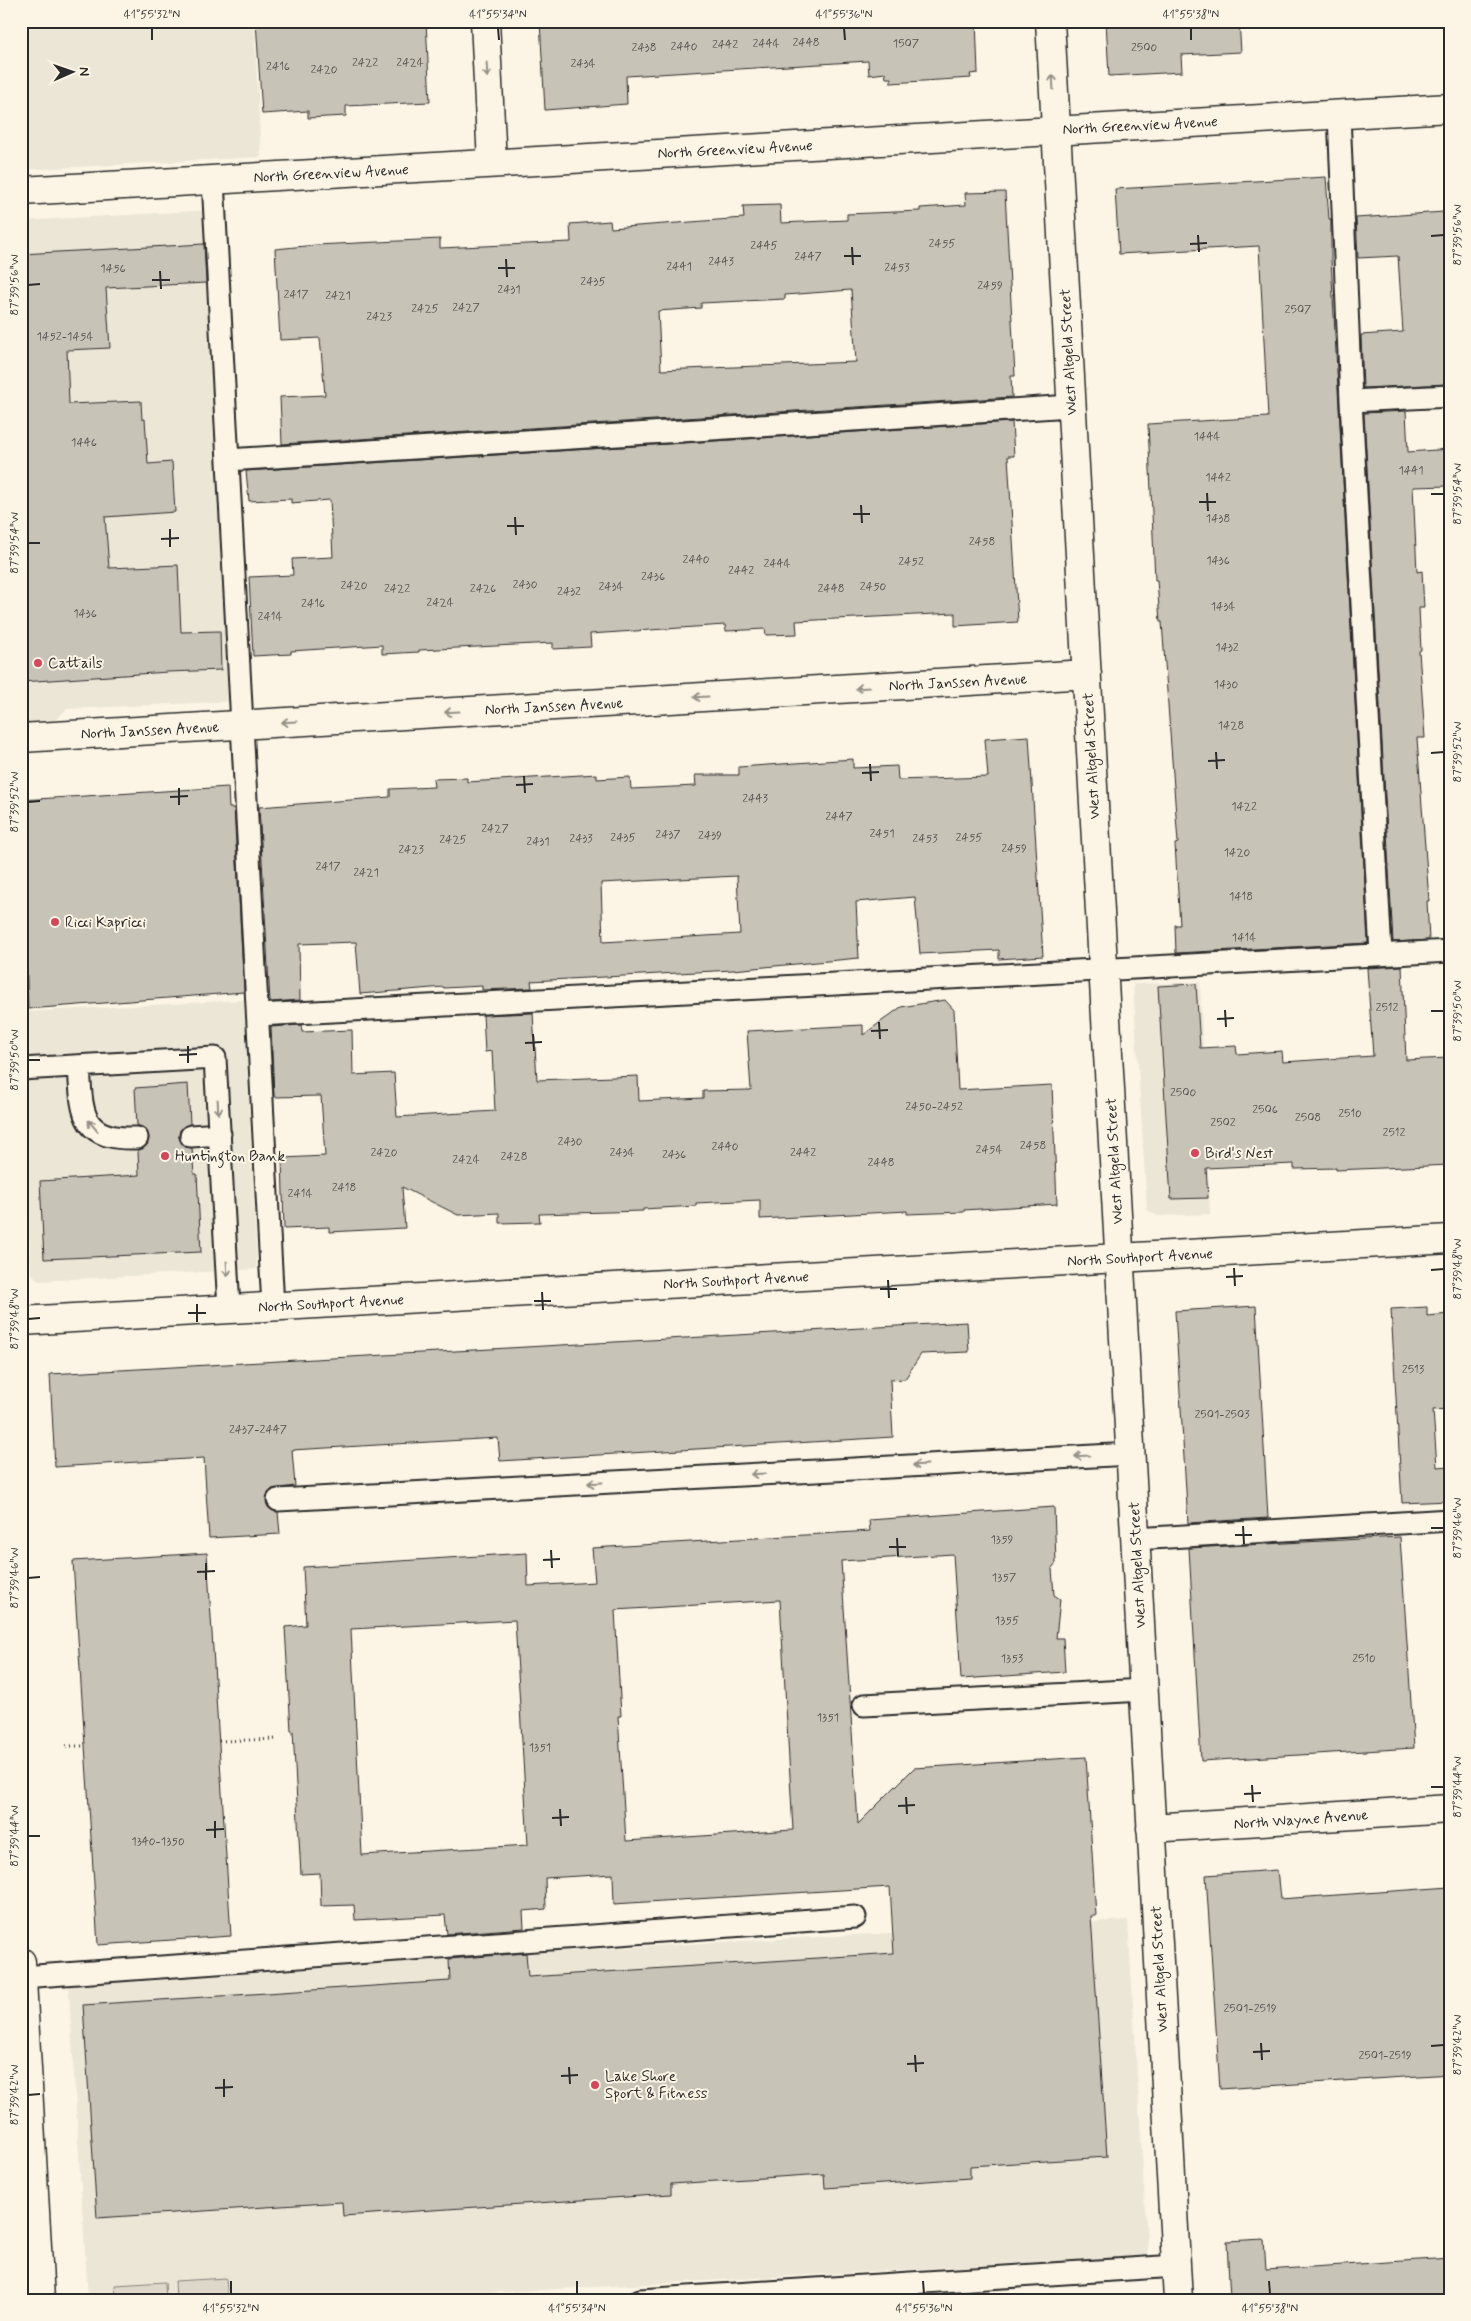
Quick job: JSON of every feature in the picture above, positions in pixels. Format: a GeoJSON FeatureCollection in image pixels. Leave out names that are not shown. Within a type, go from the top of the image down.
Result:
{"type":"FeatureCollection","features":[{"type":"Feature","properties":{"kind":"street"},"geometry":{"type":"LineString","coordinates":[[484,21],[492,163]]}},
{"type":"Feature","properties":{"kind":"street","name":"West Altgeld Street"},"geometry":{"type":"LineString","coordinates":[[1050,21],[1178,2300]]}},
{"type":"Feature","properties":{"kind":"street","name":"North Greenview Avenue"},"geometry":{"type":"LineString","coordinates":[[21,191],[1450,108]]}},
{"type":"Feature","properties":{"kind":"street","name":"North Janssen Avenue"},"geometry":{"type":"LineString","coordinates":[[21,738],[1087,674]]}},
{"type":"Feature","properties":{"kind":"street","name":"North Southport Avenue"},"geometry":{"type":"LineString","coordinates":[[21,1321],[1450,1238]]}},
{"type":"Feature","properties":{"kind":"street","name":"North Wayne Avenue"},"geometry":{"type":"LineString","coordinates":[[1151,1828],[1450,1809]]}},
{"type":"Feature","properties":{"kind":"street"},"geometry":{"type":"LineString","coordinates":[[22,1969],[29,2252],[40,2300]]}},
{"type":"Feature","properties":{"kind":"lane"},"geometry":{"type":"LineString","coordinates":[[1340,114],[1351,401],[1381,954]]}},
{"type":"Feature","properties":{"kind":"lane"},"geometry":{"type":"LineString","coordinates":[[213,180],[273,1307]]}},
{"type":"Feature","properties":{"kind":"lane"},"geometry":{"type":"LineString","coordinates":[[1351,401],[1450,396]]}},
{"type":"Feature","properties":{"kind":"lane"},"geometry":{"type":"LineString","coordinates":[[228,460],[1071,406]]}},
{"type":"Feature","properties":{"kind":"lane"},"geometry":{"type":"LineString","coordinates":[[258,1014],[1450,951]]}},
{"type":"Feature","properties":{"kind":"lane"},"geometry":{"type":"LineString","coordinates":[[21,1069],[215,1058],[229,1309]]}},
{"type":"Feature","properties":{"kind":"lane"},"geometry":{"type":"LineString","coordinates":[[79,1066],[82,1112],[97,1132],[121,1138],[137,1138]]}},
{"type":"Feature","properties":{"kind":"lane"},"geometry":{"type":"LineString","coordinates":[[191,1136],[220,1134]]}},
{"type":"Feature","properties":{"kind":"lane"},"geometry":{"type":"LineString","coordinates":[[278,1500],[1131,1454]]}},
{"type":"Feature","properties":{"kind":"lane"},"geometry":{"type":"LineString","coordinates":[[1135,1539],[1450,1520]]}},
{"type":"Feature","properties":{"kind":"lane"},"geometry":{"type":"LineString","coordinates":[[864,1705],[1144,1690]]}},
{"type":"Feature","properties":{"kind":"lane"},"geometry":{"type":"LineString","coordinates":[[22,1969],[855,1917]]}},
{"type":"Feature","properties":{"kind":"lane"},"geometry":{"type":"LineString","coordinates":[[640,2300],[1176,2266]]}},
{"type":"Feature","properties":{"kind":"path"},"geometry":{"type":"LineString","coordinates":[[219,1741],[278,1739]]}},
{"type":"Feature","properties":{"kind":"path"},"geometry":{"type":"LineString","coordinates":[[66,1746],[85,1746]]}},
{"type":"Feature","properties":{"kind":"shaded area"},"geometry":{"type":"Polygon","coordinates":[[[21,21],[254,21],[261,157],[21,170],[21,21]]]}},
{"type":"Feature","properties":{"kind":"shaded area"},"geometry":{"type":"Polygon","coordinates":[[[210,210],[237,701],[67,709],[53,722],[21,722],[21,221],[210,210]]]}},
{"type":"Feature","properties":{"kind":"shaded area"},"geometry":{"type":"Polygon","coordinates":[[[1200,982],[1210,1214],[1158,1216],[1147,1210],[1133,984],[1200,982]]]}},
{"type":"Feature","properties":{"kind":"shaded area"},"geometry":{"type":"Polygon","coordinates":[[[244,1000],[257,1269],[38,1281],[31,1272],[21,1097],[21,1012],[244,1000]]]}},
{"type":"Feature","properties":{"kind":"shaded area","name":"Lake Shore Sport & Fitness"},"geometry":{"type":"Polygon","coordinates":[[[1128,1920],[1148,2256],[363,2300],[88,2300],[68,1978],[1128,1920]]]}},
{"type":"Feature","properties":{"kind":"shaded area"},"geometry":{"type":"Polygon","coordinates":[[[226,2278],[228,2300],[176,2300],[175,2281],[226,2278]]]}},
{"type":"Feature","properties":{"kind":"shaded area"},"geometry":{"type":"Polygon","coordinates":[[[165,2282],[166,2300],[116,2300],[115,2285],[165,2282]]]}},
{"type":"Feature","properties":{"kind":"building"},"geometry":{"type":"Polygon","coordinates":[[[256,21],[426,21],[430,102],[346,106],[346,116],[308,118],[308,111],[262,114],[256,21]]]}},
{"type":"Feature","properties":{"kind":"building"},"geometry":{"type":"Polygon","coordinates":[[[540,21],[823,21],[823,24],[881,21],[880,26],[976,21],[978,73],[970,74],[971,78],[891,83],[891,78],[886,78],[885,73],[869,75],[868,61],[626,76],[627,104],[545,110],[540,21]]]}},
{"type":"Feature","properties":{"kind":"building"},"geometry":{"type":"Polygon","coordinates":[[[1106,21],[1239,21],[1241,52],[1181,55],[1182,72],[1109,76],[1106,21]]]}},
{"type":"Feature","properties":{"kind":"building"},"geometry":{"type":"Polygon","coordinates":[[[1326,177],[1329,219],[1331,219],[1331,260],[1368,943],[1176,953],[1175,925],[1180,925],[1175,844],[1178,843],[1162,622],[1160,622],[1157,580],[1155,580],[1148,424],[1268,417],[1259,246],[1119,254],[1115,189],[1326,177]]]}},
{"type":"Feature","properties":{"kind":"building"},"geometry":{"type":"Polygon","coordinates":[[[1005,192],[1015,376],[1011,376],[1012,397],[282,444],[280,397],[325,395],[320,338],[280,340],[275,249],[316,245],[440,239],[440,248],[571,242],[570,224],[610,221],[611,228],[744,218],[743,206],[780,205],[781,223],[847,220],[847,214],[920,211],[920,208],[966,205],[965,193],[1005,192]],[[851,290],[785,295],[785,299],[701,303],[701,308],[658,311],[661,370],[856,362],[851,290]]]}},
{"type":"Feature","properties":{"kind":"building"},"geometry":{"type":"Polygon","coordinates":[[[1444,212],[1450,303],[1450,348],[1446,348],[1447,384],[1363,388],[1361,335],[1403,332],[1398,256],[1358,258],[1356,218],[1444,212]]]}},
{"type":"Feature","properties":{"kind":"building"},"geometry":{"type":"Polygon","coordinates":[[[204,244],[206,283],[106,288],[110,348],[67,350],[69,404],[141,401],[142,420],[145,419],[148,464],[172,462],[175,512],[105,517],[109,568],[178,565],[181,632],[220,631],[221,670],[21,682],[21,254],[204,244]]]}},
{"type":"Feature","properties":{"kind":"building"},"geometry":{"type":"Polygon","coordinates":[[[1406,411],[1408,452],[1450,449],[1450,486],[1413,487],[1417,572],[1422,571],[1424,608],[1419,608],[1421,650],[1419,651],[1425,738],[1417,738],[1429,901],[1427,901],[1429,940],[1393,942],[1364,413],[1406,411]]]}},
{"type":"Feature","properties":{"kind":"building"},"geometry":{"type":"Polygon","coordinates":[[[1012,422],[1014,456],[1008,456],[1018,622],[955,626],[955,613],[796,621],[797,634],[766,635],[765,629],[726,631],[725,625],[590,634],[591,647],[553,649],[553,643],[419,650],[419,652],[382,654],[382,645],[291,651],[291,654],[253,656],[249,577],[293,575],[292,559],[333,557],[330,500],[291,503],[291,499],[249,501],[246,471],[1012,422]]]}},
{"type":"Feature","properties":{"kind":"building"},"geometry":{"type":"Polygon","coordinates":[[[1029,736],[1043,956],[999,959],[999,950],[920,954],[915,897],[856,902],[859,958],[733,970],[531,981],[532,988],[482,990],[482,986],[444,987],[360,994],[356,942],[299,944],[300,1000],[270,1002],[259,807],[390,797],[390,789],[434,787],[433,779],[467,778],[467,782],[597,774],[597,779],[630,777],[631,789],[696,786],[695,775],[739,775],[739,767],[853,759],[853,768],[897,766],[898,780],[988,777],[985,739],[1029,736]],[[737,876],[601,883],[603,942],[740,934],[737,876]]]}},
{"type":"Feature","properties":{"kind":"building"},"geometry":{"type":"Polygon","coordinates":[[[228,787],[229,808],[234,808],[244,992],[28,1009],[21,800],[228,787]]]}},
{"type":"Feature","properties":{"kind":"building"},"geometry":{"type":"Polygon","coordinates":[[[1402,966],[1406,1060],[1448,1058],[1450,1165],[1336,1170],[1336,1168],[1294,1169],[1294,1164],[1206,1168],[1208,1198],[1171,1199],[1158,986],[1196,984],[1200,1048],[1236,1046],[1237,1054],[1282,1051],[1283,1062],[1373,1056],[1367,968],[1402,966]]]}},
{"type":"Feature","properties":{"kind":"building"},"geometry":{"type":"Polygon","coordinates":[[[945,1000],[954,1010],[958,1090],[1052,1085],[1057,1204],[964,1210],[964,1212],[907,1214],[907,1211],[760,1219],[760,1200],[696,1203],[696,1206],[643,1209],[643,1211],[539,1214],[540,1222],[499,1223],[499,1213],[458,1215],[402,1187],[405,1228],[329,1232],[329,1227],[284,1229],[282,1158],[325,1156],[321,1096],[274,1097],[271,1027],[301,1025],[302,1032],[352,1030],[353,1075],[394,1073],[397,1117],[495,1111],[492,1051],[485,1052],[483,1015],[533,1013],[537,1080],[638,1076],[639,1101],[703,1098],[703,1091],[751,1090],[747,1031],[863,1025],[863,1035],[901,1007],[945,1000]]]}},
{"type":"Feature","properties":{"kind":"building","name":"Huntington Bank"},"geometry":{"type":"Polygon","coordinates":[[[188,1084],[190,1124],[180,1130],[179,1137],[185,1147],[192,1148],[194,1174],[197,1174],[201,1252],[44,1259],[40,1181],[139,1175],[138,1150],[147,1145],[149,1138],[144,1128],[137,1125],[135,1088],[188,1084]]]}},
{"type":"Feature","properties":{"kind":"building"},"geometry":{"type":"Polygon","coordinates":[[[1256,1306],[1268,1518],[1188,1523],[1175,1311],[1256,1306]]]}},
{"type":"Feature","properties":{"kind":"building"},"geometry":{"type":"Polygon","coordinates":[[[1427,1307],[1427,1316],[1450,1314],[1450,1409],[1433,1410],[1437,1467],[1450,1466],[1450,1501],[1402,1503],[1391,1309],[1427,1307]]]}},
{"type":"Feature","properties":{"kind":"building"},"geometry":{"type":"Polygon","coordinates":[[[967,1322],[969,1352],[921,1354],[905,1379],[890,1380],[893,1437],[500,1461],[498,1438],[292,1450],[295,1486],[272,1489],[266,1500],[268,1507],[278,1512],[280,1534],[209,1538],[204,1458],[55,1467],[50,1374],[967,1322]]]}},
{"type":"Feature","properties":{"kind":"building"},"geometry":{"type":"Polygon","coordinates":[[[1054,1507],[1056,1563],[1052,1568],[1054,1595],[1060,1599],[1056,1638],[1063,1638],[1065,1672],[961,1679],[953,1554],[841,1561],[858,1824],[914,1768],[1086,1757],[1096,1916],[1091,1916],[1107,2157],[970,2166],[970,2178],[825,2188],[824,2174],[671,2184],[671,2194],[343,2216],[342,2202],[97,2218],[83,2005],[450,1981],[449,1959],[526,1953],[528,1977],[894,1953],[890,1887],[614,1904],[613,1874],[545,1878],[546,1909],[523,1911],[524,1928],[447,1934],[445,1915],[355,1920],[354,1905],[321,1906],[320,1873],[301,1874],[285,1627],[306,1625],[303,1567],[527,1553],[528,1586],[595,1582],[592,1548],[870,1531],[869,1520],[1054,1507]],[[780,1600],[615,1610],[621,1716],[618,1716],[626,1841],[793,1830],[780,1600]],[[515,1620],[351,1629],[362,1855],[528,1845],[515,1620]]]}},
{"type":"Feature","properties":{"kind":"building"},"geometry":{"type":"Polygon","coordinates":[[[1400,1537],[1414,1748],[1201,1761],[1189,1548],[1400,1537]]]}},
{"type":"Feature","properties":{"kind":"building"},"geometry":{"type":"Polygon","coordinates":[[[207,1553],[231,1936],[98,1945],[73,1561],[207,1553]]]}},
{"type":"Feature","properties":{"kind":"building"},"geometry":{"type":"Polygon","coordinates":[[[1277,1870],[1280,1899],[1450,1887],[1450,2074],[1220,2089],[1206,1875],[1277,1870]]]}},
{"type":"Feature","properties":{"kind":"building"},"geometry":{"type":"Polygon","coordinates":[[[1264,2239],[1266,2270],[1450,2258],[1450,2300],[1230,2300],[1227,2241],[1264,2239]]]}},
{"type":"Feature","properties":{"kind":"place","name":"Cattails"},"geometry":{"type":"Point","coordinates":[38,663]}},
{"type":"Feature","properties":{"kind":"place","name":"Ricci Kapricci"},"geometry":{"type":"Point","coordinates":[55,922]}},
{"type":"Feature","properties":{"kind":"place","name":"Bird's Nest"},"geometry":{"type":"Point","coordinates":[1195,1153]}},
{"type":"Feature","properties":{"kind":"place","name":"Huntington Bank"},"geometry":{"type":"Point","coordinates":[165,1156]}},
{"type":"Feature","properties":{"kind":"place","name":"Lake Shore Sport & Fitness"},"geometry":{"type":"Point","coordinates":[595,2085]}}]}
